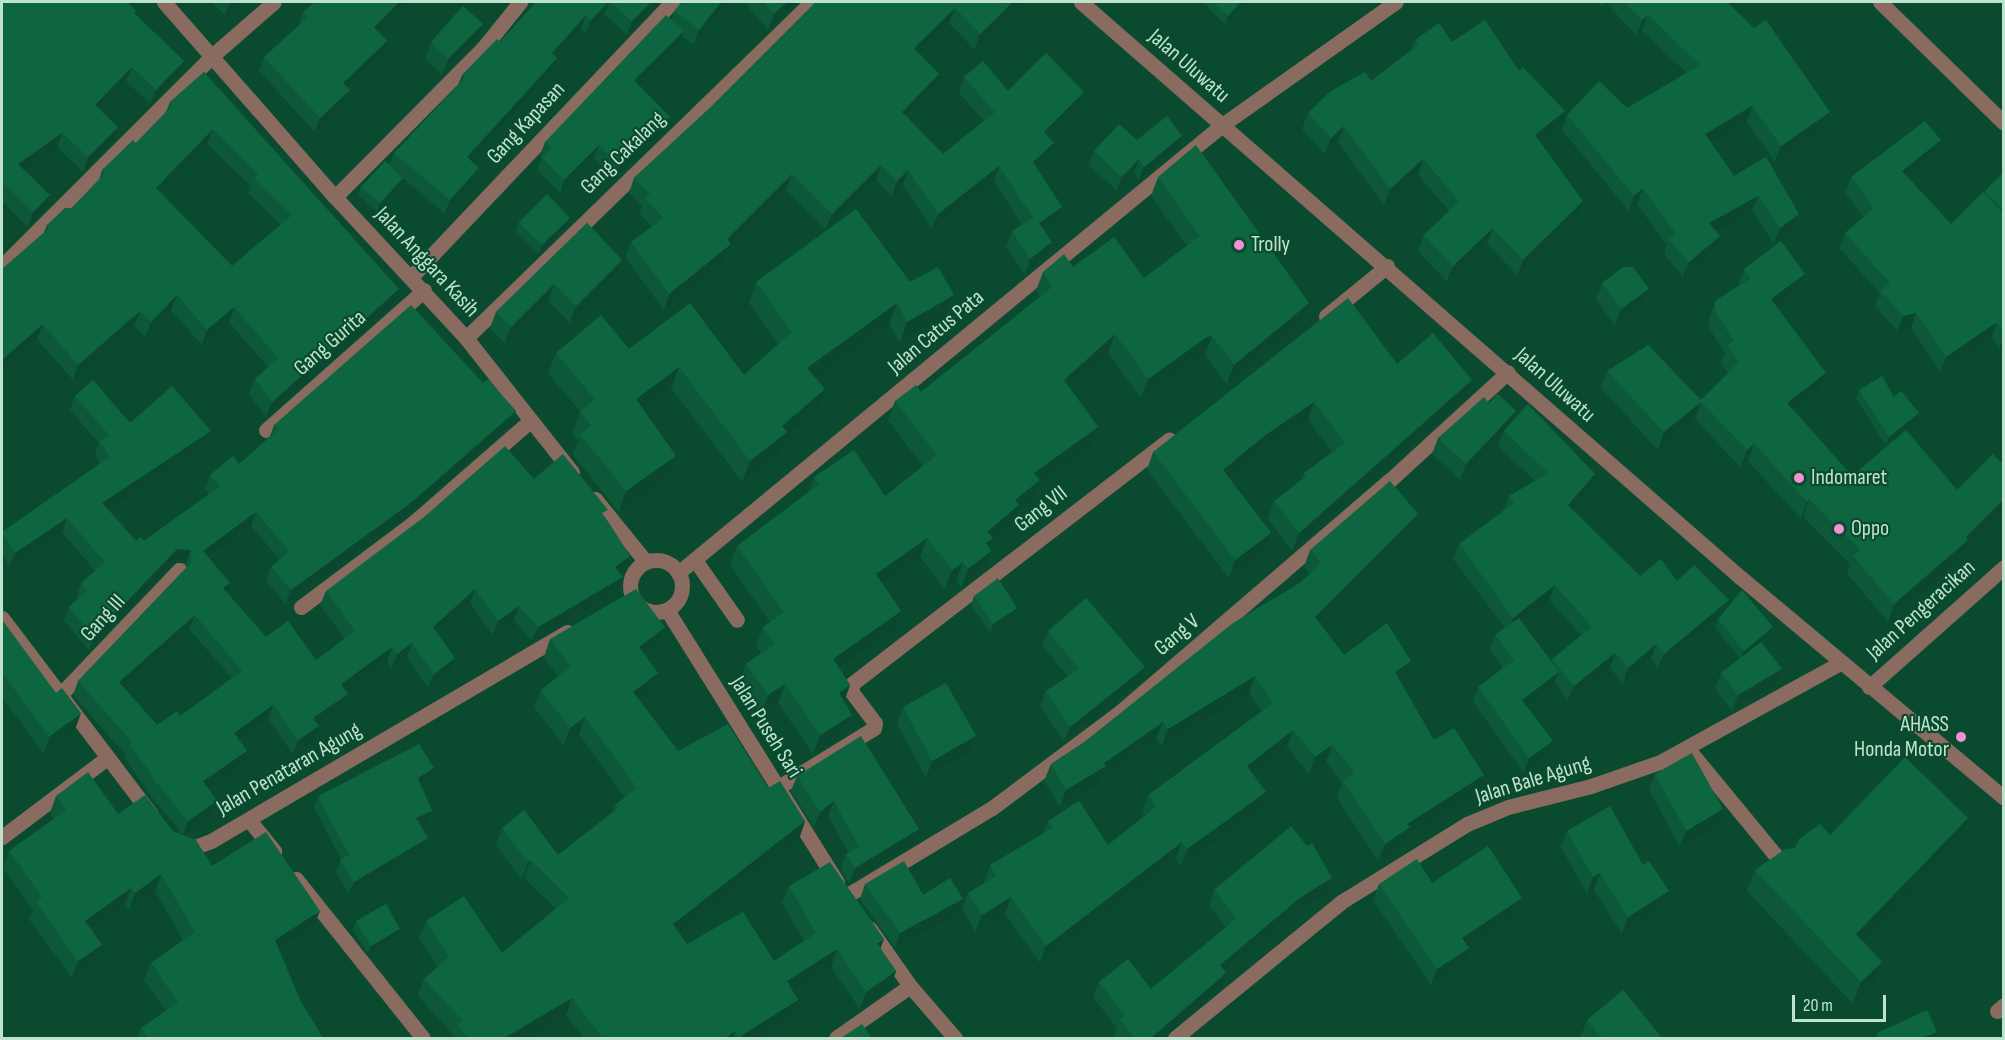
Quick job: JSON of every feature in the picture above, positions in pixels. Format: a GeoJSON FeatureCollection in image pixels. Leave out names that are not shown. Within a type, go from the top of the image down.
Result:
{"type":"FeatureCollection","features":[{"type":"Feature","properties":{"kind":"street","name":"Jalan Anggara Kasih"},"geometry":{"type":"LineString","coordinates":[[164,2],[335,197],[412,276],[466,338],[530,421],[646,562]]}},
{"type":"Feature","properties":{"kind":"street"},"geometry":{"type":"LineString","coordinates":[[2,266],[212,56],[274,2]]}},
{"type":"Feature","properties":{"kind":"street"},"geometry":{"type":"LineString","coordinates":[[335,197],[484,48],[519,2]]}},
{"type":"Feature","properties":{"kind":"street","name":"Gang Kapasan"},"geometry":{"type":"LineString","coordinates":[[412,276],[672,2]]}},
{"type":"Feature","properties":{"kind":"street","name":"Gang Cakalang"},"geometry":{"type":"LineString","coordinates":[[466,338],[812,2]]}},
{"type":"Feature","properties":{"kind":"street","name":"Jalan Uluwatu"},"geometry":{"type":"LineString","coordinates":[[1081,2],[1387,266],[1840,663],[2004,798]]}},
{"type":"Feature","properties":{"kind":"street","name":"Jalan Catus Pata"},"geometry":{"type":"LineString","coordinates":[[678,573],[1222,125],[1396,2]]}},
{"type":"Feature","properties":{"kind":"street"},"geometry":{"type":"LineString","coordinates":[[1880,2],[2004,123]]}},
{"type":"Feature","properties":{"kind":"street"},"geometry":{"type":"LineString","coordinates":[[1315,325],[1387,266]]}},
{"type":"Feature","properties":{"kind":"street","name":"Gang Gurita"},"geometry":{"type":"LineString","coordinates":[[266,430],[424,290]]}},
{"type":"Feature","properties":{"kind":"street","name":"Gang V"},"geometry":{"type":"LineString","coordinates":[[846,896],[992,808],[1120,712],[1389,481],[1508,372]]}},
{"type":"Feature","properties":{"kind":"street"},"geometry":{"type":"LineString","coordinates":[[301,607],[413,522],[530,421]]}},
{"type":"Feature","properties":{"kind":"street","name":"Gang VII"},"geometry":{"type":"LineString","coordinates":[[777,788],[874,728],[874,723],[851,691],[853,683],[1178,433]]}},
{"type":"Feature","properties":{"kind":"street"},"geometry":{"type":"LineString","coordinates":[[695,560],[737,620]]}},
{"type":"Feature","properties":{"kind":"street"},"geometry":{"type":"LineString","coordinates":[[664,561],[678,573],[681,594],[667,610],[652,612],[626,597],[631,581],[646,562],[664,561]]}},
{"type":"Feature","properties":{"kind":"street","name":"Jalan Pengeracikan"},"geometry":{"type":"LineString","coordinates":[[1869,687],[2004,567]]}},
{"type":"Feature","properties":{"kind":"street","name":"Gang III"},"geometry":{"type":"LineString","coordinates":[[60,695],[179,570]]}},
{"type":"Feature","properties":{"kind":"street","name":"Jalan Puseh Sari"},"geometry":{"type":"LineString","coordinates":[[667,610],[846,896],[910,986],[954,1038]]}},
{"type":"Feature","properties":{"kind":"street","name":"Jalan Penataran Agung"},"geometry":{"type":"LineString","coordinates":[[2,618],[107,758],[163,828],[178,846],[192,848],[249,820],[581,623]]}},
{"type":"Feature","properties":{"kind":"street","name":"Jalan Bale Agung"},"geometry":{"type":"LineString","coordinates":[[1175,1038],[1341,902],[1467,824],[1508,807],[1591,786],[1688,748],[1840,663]]}},
{"type":"Feature","properties":{"kind":"street"},"geometry":{"type":"LineString","coordinates":[[1688,748],[1781,862]]}},
{"type":"Feature","properties":{"kind":"street"},"geometry":{"type":"LineString","coordinates":[[2,837],[107,758]]}},
{"type":"Feature","properties":{"kind":"street"},"geometry":{"type":"LineString","coordinates":[[249,820],[423,1038]]}},
{"type":"Feature","properties":{"kind":"street"},"geometry":{"type":"LineString","coordinates":[[836,1038],[910,986]]}},
{"type":"Feature","properties":{"kind":"building"},"geometry":{"type":"Polygon","coordinates":[[[2,2],[127,2],[136,11],[134,13],[184,61],[156,90],[132,67],[95,105],[118,127],[88,157],[62,133],[18,164],[50,195],[33,212],[2,181],[2,2]]]}},
{"type":"Feature","properties":{"kind":"building"},"geometry":{"type":"Polygon","coordinates":[[[315,2],[399,2],[374,27],[387,41],[343,83],[350,90],[320,118],[264,57],[308,17],[303,12],[315,2]]]}},
{"type":"Feature","properties":{"kind":"building"},"geometry":{"type":"Polygon","coordinates":[[[536,2],[608,2],[591,20],[586,15],[552,53],[557,58],[467,157],[479,168],[450,200],[394,153],[465,78],[462,75],[497,39],[500,42],[536,2]]]}},
{"type":"Feature","properties":{"kind":"building"},"geometry":{"type":"Polygon","coordinates":[[[610,2],[651,2],[632,21],[610,2]]]}},
{"type":"Feature","properties":{"kind":"building"},"geometry":{"type":"Polygon","coordinates":[[[682,2],[721,2],[699,30],[674,11],[682,2]]]}},
{"type":"Feature","properties":{"kind":"building"},"geometry":{"type":"Polygon","coordinates":[[[763,2],[787,2],[774,14],[763,2]]]}},
{"type":"Feature","properties":{"kind":"building"},"geometry":{"type":"Polygon","coordinates":[[[816,2],[1013,2],[980,34],[955,8],[914,48],[939,74],[902,112],[943,154],[995,112],[964,77],[983,61],[1008,91],[1046,53],[1084,92],[1044,132],[1054,143],[1033,162],[1062,207],[1039,223],[1052,242],[1030,259],[1012,231],[1033,218],[999,166],[938,214],[908,170],[897,181],[881,165],[832,214],[792,174],[727,239],[731,244],[669,294],[631,242],[664,218],[645,198],[650,193],[634,178],[712,106],[816,2]]]}},
{"type":"Feature","properties":{"kind":"building"},"geometry":{"type":"Polygon","coordinates":[[[1213,2],[1241,2],[1228,16],[1213,2]]]}},
{"type":"Feature","properties":{"kind":"building"},"geometry":{"type":"Polygon","coordinates":[[[1625,2],[1727,2],[1754,28],[1766,20],[1830,112],[1781,146],[1752,106],[1705,134],[1734,176],[1766,157],[1799,214],[1780,228],[1758,196],[1709,223],[1720,236],[1689,262],[1669,239],[1676,234],[1643,188],[1634,196],[1567,115],[1599,81],[1627,108],[1700,65],[1648,15],[1642,20],[1625,2]]]}},
{"type":"Feature","properties":{"kind":"building"},"geometry":{"type":"Polygon","coordinates":[[[463,6],[483,24],[448,59],[431,42],[463,6]]]}},
{"type":"Feature","properties":{"kind":"building"},"geometry":{"type":"Polygon","coordinates":[[[666,15],[684,31],[634,80],[670,117],[620,166],[599,145],[564,180],[542,157],[551,148],[545,142],[666,15]]]}},
{"type":"Feature","properties":{"kind":"building"},"geometry":{"type":"Polygon","coordinates":[[[1485,20],[1519,71],[1523,67],[1565,111],[1535,135],[1583,201],[1523,260],[1493,228],[1453,266],[1424,235],[1459,201],[1423,159],[1390,189],[1344,126],[1331,138],[1308,113],[1331,91],[1365,72],[1371,81],[1418,45],[1415,40],[1439,23],[1452,42],[1485,20]]]}},
{"type":"Feature","properties":{"kind":"building"},"geometry":{"type":"Polygon","coordinates":[[[204,72],[399,289],[272,402],[255,379],[278,358],[234,307],[207,330],[177,295],[151,322],[140,311],[78,365],[43,324],[2,360],[2,269],[49,228],[47,225],[65,208],[72,208],[105,173],[102,170],[133,140],[136,143],[173,105],[170,102],[204,72]],[[213,129],[156,188],[232,266],[292,215],[254,179],[258,174],[213,129]]]}},
{"type":"Feature","properties":{"kind":"building"},"geometry":{"type":"Polygon","coordinates":[[[1167,116],[1182,136],[1144,167],[1139,159],[1122,177],[1094,151],[1119,124],[1137,140],[1167,116]]]}},
{"type":"Feature","properties":{"kind":"building"},"geometry":{"type":"Polygon","coordinates":[[[1925,121],[1941,140],[1902,171],[1951,224],[1983,192],[2004,214],[2004,331],[1997,322],[1946,357],[1916,313],[1903,316],[1881,291],[1890,283],[1845,233],[1874,208],[1851,177],[1925,121]]]}},
{"type":"Feature","properties":{"kind":"building"},"geometry":{"type":"Polygon","coordinates":[[[1196,145],[1309,303],[1234,365],[1212,336],[1207,337],[1148,379],[1115,334],[1064,380],[1098,427],[1034,473],[1040,480],[1015,500],[1019,505],[987,532],[993,538],[986,543],[991,551],[968,569],[963,562],[952,570],[927,538],[876,574],[901,611],[833,659],[850,685],[839,693],[852,715],[820,735],[785,684],[768,695],[746,664],[775,644],[763,627],[784,612],[737,546],[819,484],[814,477],[854,450],[885,496],[937,455],[895,401],[916,385],[921,392],[1052,287],[1043,272],[1064,254],[1073,267],[1114,237],[1144,278],[1200,236],[1158,177],[1196,145]]]}},
{"type":"Feature","properties":{"kind":"building"},"geometry":{"type":"Polygon","coordinates":[[[385,161],[403,178],[380,203],[361,187],[385,161]]]}},
{"type":"Feature","properties":{"kind":"building"},"geometry":{"type":"Polygon","coordinates":[[[2004,172],[2004,208],[2003,209],[1985,191],[2004,172]]]}},
{"type":"Feature","properties":{"kind":"building"},"geometry":{"type":"Polygon","coordinates":[[[547,194],[570,218],[542,245],[519,222],[547,194]]]}},
{"type":"Feature","properties":{"kind":"building"},"geometry":{"type":"Polygon","coordinates":[[[856,209],[910,282],[938,267],[954,295],[907,322],[897,303],[807,368],[825,389],[782,426],[787,432],[750,461],[679,367],[636,399],[676,456],[626,491],[580,434],[591,425],[580,412],[595,399],[556,353],[601,315],[629,349],[690,303],[744,375],[792,332],[756,282],[856,209]]]}},
{"type":"Feature","properties":{"kind":"building"},"geometry":{"type":"Polygon","coordinates":[[[587,223],[622,260],[576,306],[554,284],[511,327],[496,312],[587,223]]]}},
{"type":"Feature","properties":{"kind":"building"},"geometry":{"type":"Polygon","coordinates":[[[1781,241],[1805,274],[1771,299],[1826,373],[1787,403],[1852,476],[1906,430],[1957,490],[1993,454],[2004,465],[2004,499],[1966,537],[1968,540],[1894,604],[1853,556],[1860,550],[1809,499],[1807,502],[1754,443],[1747,450],[1701,402],[1664,432],[1607,371],[1648,345],[1701,400],[1739,362],[1727,345],[1734,341],[1715,311],[1715,301],[1751,278],[1744,269],[1781,241]]]}},
{"type":"Feature","properties":{"kind":"building"},"geometry":{"type":"Polygon","coordinates":[[[1623,267],[1633,267],[1649,289],[1621,309],[1602,283],[1623,267]]]}},
{"type":"Feature","properties":{"kind":"building"},"geometry":{"type":"Polygon","coordinates":[[[1348,298],[1397,364],[1433,333],[1472,380],[1299,533],[1274,501],[1307,476],[1304,473],[1345,443],[1314,402],[1264,436],[1223,470],[1271,533],[1235,560],[1153,452],[1348,298]]]}},
{"type":"Feature","properties":{"kind":"building"},"geometry":{"type":"Polygon","coordinates":[[[411,305],[483,383],[488,379],[516,411],[412,502],[291,590],[271,567],[289,551],[256,512],[203,551],[230,583],[223,588],[266,637],[288,621],[316,660],[355,631],[326,591],[424,517],[505,446],[534,479],[563,454],[608,510],[602,513],[630,556],[615,567],[623,577],[538,627],[519,606],[498,621],[475,589],[433,627],[455,658],[434,674],[412,643],[397,654],[392,647],[341,684],[348,694],[313,718],[319,726],[298,740],[273,705],[234,733],[247,751],[203,781],[217,801],[188,821],[156,782],[130,744],[132,742],[78,681],[191,563],[191,550],[177,549],[94,636],[69,607],[87,591],[81,583],[105,562],[67,518],[15,553],[2,532],[110,457],[100,441],[109,435],[75,396],[93,380],[130,423],[172,386],[211,431],[102,503],[136,541],[141,537],[144,541],[220,486],[210,475],[233,456],[239,464],[278,430],[274,425],[411,305]],[[195,615],[119,682],[157,725],[177,711],[180,716],[242,671],[195,615]]]}},
{"type":"Feature","properties":{"kind":"building"},"geometry":{"type":"Polygon","coordinates":[[[1882,376],[1894,397],[1901,391],[1919,413],[1889,437],[1859,390],[1882,376]]]}},
{"type":"Feature","properties":{"kind":"building"},"geometry":{"type":"Polygon","coordinates":[[[1498,394],[1516,411],[1466,464],[1438,438],[1484,397],[1489,403],[1498,394]]]}},
{"type":"Feature","properties":{"kind":"building"},"geometry":{"type":"Polygon","coordinates":[[[1528,404],[1595,474],[1568,505],[1640,576],[1661,559],[1677,581],[1694,565],[1729,600],[1664,654],[1656,644],[1628,668],[1615,653],[1574,686],[1552,659],[1592,627],[1555,585],[1513,618],[1459,544],[1514,503],[1509,496],[1548,473],[1504,431],[1528,404]]]}},
{"type":"Feature","properties":{"kind":"building"},"geometry":{"type":"Polygon","coordinates":[[[1390,481],[1418,514],[1315,617],[1344,655],[1387,623],[1411,661],[1395,672],[1434,740],[1454,728],[1484,775],[1407,824],[1410,827],[1385,844],[1343,781],[1354,772],[1332,745],[1315,757],[1293,730],[1247,766],[1266,792],[1187,849],[1182,842],[1046,946],[1011,897],[982,915],[968,893],[996,876],[990,865],[1053,828],[1048,821],[1079,801],[1108,845],[1157,806],[1148,795],[1273,703],[1255,676],[1168,729],[1163,722],[1104,763],[1106,766],[1066,790],[1051,764],[1083,743],[1233,623],[1301,582],[1321,563],[1310,550],[1390,481]]]}},
{"type":"Feature","properties":{"kind":"building"},"geometry":{"type":"Polygon","coordinates":[[[998,578],[1017,608],[993,624],[974,596],[998,578]]]}},
{"type":"Feature","properties":{"kind":"building"},"geometry":{"type":"Polygon","coordinates":[[[636,589],[665,627],[639,647],[658,673],[633,692],[678,751],[728,724],[768,788],[780,781],[805,821],[673,924],[687,944],[743,912],[774,961],[816,933],[789,886],[830,862],[884,939],[877,943],[896,971],[866,992],[837,949],[787,981],[798,1000],[739,1037],[735,1031],[726,1038],[601,1038],[572,998],[504,1038],[467,1038],[458,1025],[463,1021],[424,979],[449,957],[426,921],[464,896],[502,953],[569,898],[531,860],[528,862],[502,828],[524,810],[558,855],[618,808],[615,805],[637,788],[585,717],[570,728],[541,690],[571,667],[550,639],[636,589]]]}},
{"type":"Feature","properties":{"kind":"building"},"geometry":{"type":"Polygon","coordinates":[[[1742,590],[1773,627],[1744,651],[1718,619],[1742,590]]]}},
{"type":"Feature","properties":{"kind":"building"},"geometry":{"type":"Polygon","coordinates":[[[1086,598],[1145,667],[1070,727],[1046,691],[1079,669],[1048,631],[1086,598]]]}},
{"type":"Feature","properties":{"kind":"building"},"geometry":{"type":"Polygon","coordinates":[[[1519,618],[1559,672],[1522,700],[1553,741],[1529,758],[1478,687],[1514,660],[1495,635],[1519,618]]]}},
{"type":"Feature","properties":{"kind":"building"},"geometry":{"type":"Polygon","coordinates":[[[3,621],[56,693],[62,688],[81,713],[49,737],[2,672],[3,621]]]}},
{"type":"Feature","properties":{"kind":"building"},"geometry":{"type":"Polygon","coordinates":[[[1761,642],[1782,669],[1738,695],[1721,673],[1761,642]]]}},
{"type":"Feature","properties":{"kind":"building"},"geometry":{"type":"Polygon","coordinates":[[[946,683],[976,736],[932,761],[903,707],[946,683]]]}},
{"type":"Feature","properties":{"kind":"building"},"geometry":{"type":"Polygon","coordinates":[[[861,736],[919,829],[855,868],[846,854],[859,847],[834,801],[820,812],[797,776],[861,736]]]}},
{"type":"Feature","properties":{"kind":"building"},"geometry":{"type":"Polygon","coordinates":[[[419,744],[434,768],[418,778],[432,811],[416,818],[428,838],[354,882],[340,860],[349,855],[318,796],[419,744]]]}},
{"type":"Feature","properties":{"kind":"building"},"geometry":{"type":"Polygon","coordinates":[[[1692,753],[1723,809],[1686,831],[1655,774],[1692,753]]]}},
{"type":"Feature","properties":{"kind":"building"},"geometry":{"type":"Polygon","coordinates":[[[1905,757],[1968,818],[1856,934],[1882,962],[1861,982],[1755,870],[1785,849],[1795,848],[1799,839],[1820,824],[1830,835],[1905,757]]]}},
{"type":"Feature","properties":{"kind":"building"},"geometry":{"type":"Polygon","coordinates":[[[88,772],[118,814],[145,795],[173,831],[196,840],[212,866],[266,832],[320,911],[275,940],[300,1000],[323,1038],[148,1038],[141,1028],[178,1002],[151,963],[195,932],[161,874],[135,893],[131,888],[85,921],[102,945],[78,961],[36,902],[42,897],[9,851],[66,810],[56,796],[88,772]]]}},
{"type":"Feature","properties":{"kind":"building"},"geometry":{"type":"Polygon","coordinates":[[[1610,806],[1643,865],[1649,861],[1669,891],[1628,917],[1600,873],[1593,877],[1567,831],[1610,806]]]}},
{"type":"Feature","properties":{"kind":"building"},"geometry":{"type":"Polygon","coordinates":[[[1291,826],[1307,846],[1312,843],[1332,878],[1301,897],[1220,965],[1226,973],[1151,1038],[1134,1038],[1120,1019],[1125,1015],[1099,982],[1128,959],[1151,989],[1237,918],[1214,890],[1291,826]]]}},
{"type":"Feature","properties":{"kind":"building"},"geometry":{"type":"Polygon","coordinates":[[[1488,846],[1522,898],[1462,938],[1469,948],[1437,969],[1379,884],[1417,859],[1432,883],[1488,846]]]}},
{"type":"Feature","properties":{"kind":"building"},"geometry":{"type":"Polygon","coordinates":[[[904,861],[923,895],[950,878],[963,899],[900,933],[865,884],[904,861]]]}},
{"type":"Feature","properties":{"kind":"building"},"geometry":{"type":"Polygon","coordinates":[[[386,904],[400,929],[371,946],[356,921],[386,904]]]}},
{"type":"Feature","properties":{"kind":"building"},"geometry":{"type":"Polygon","coordinates":[[[1623,990],[1662,1038],[1602,1038],[1587,1020],[1623,990]]]}},
{"type":"Feature","properties":{"kind":"building"},"geometry":{"type":"Polygon","coordinates":[[[1927,1010],[1937,1032],[1922,1038],[1880,1038],[1877,1033],[1927,1010]]]}},
{"type":"Feature","properties":{"kind":"building"},"geometry":{"type":"Polygon","coordinates":[[[862,1024],[872,1038],[841,1038],[862,1024]]]}},
{"type":"Feature","properties":{"kind":"place","name":"Trolly"},"geometry":{"type":"Point","coordinates":[1239,245]}},
{"type":"Feature","properties":{"kind":"place","name":"Indomaret"},"geometry":{"type":"Point","coordinates":[1799,478]}},
{"type":"Feature","properties":{"kind":"place","name":"Oppo"},"geometry":{"type":"Point","coordinates":[1839,529]}},
{"type":"Feature","properties":{"kind":"place","name":"AHASS Honda Motor"},"geometry":{"type":"Point","coordinates":[1961,737]}}]}
